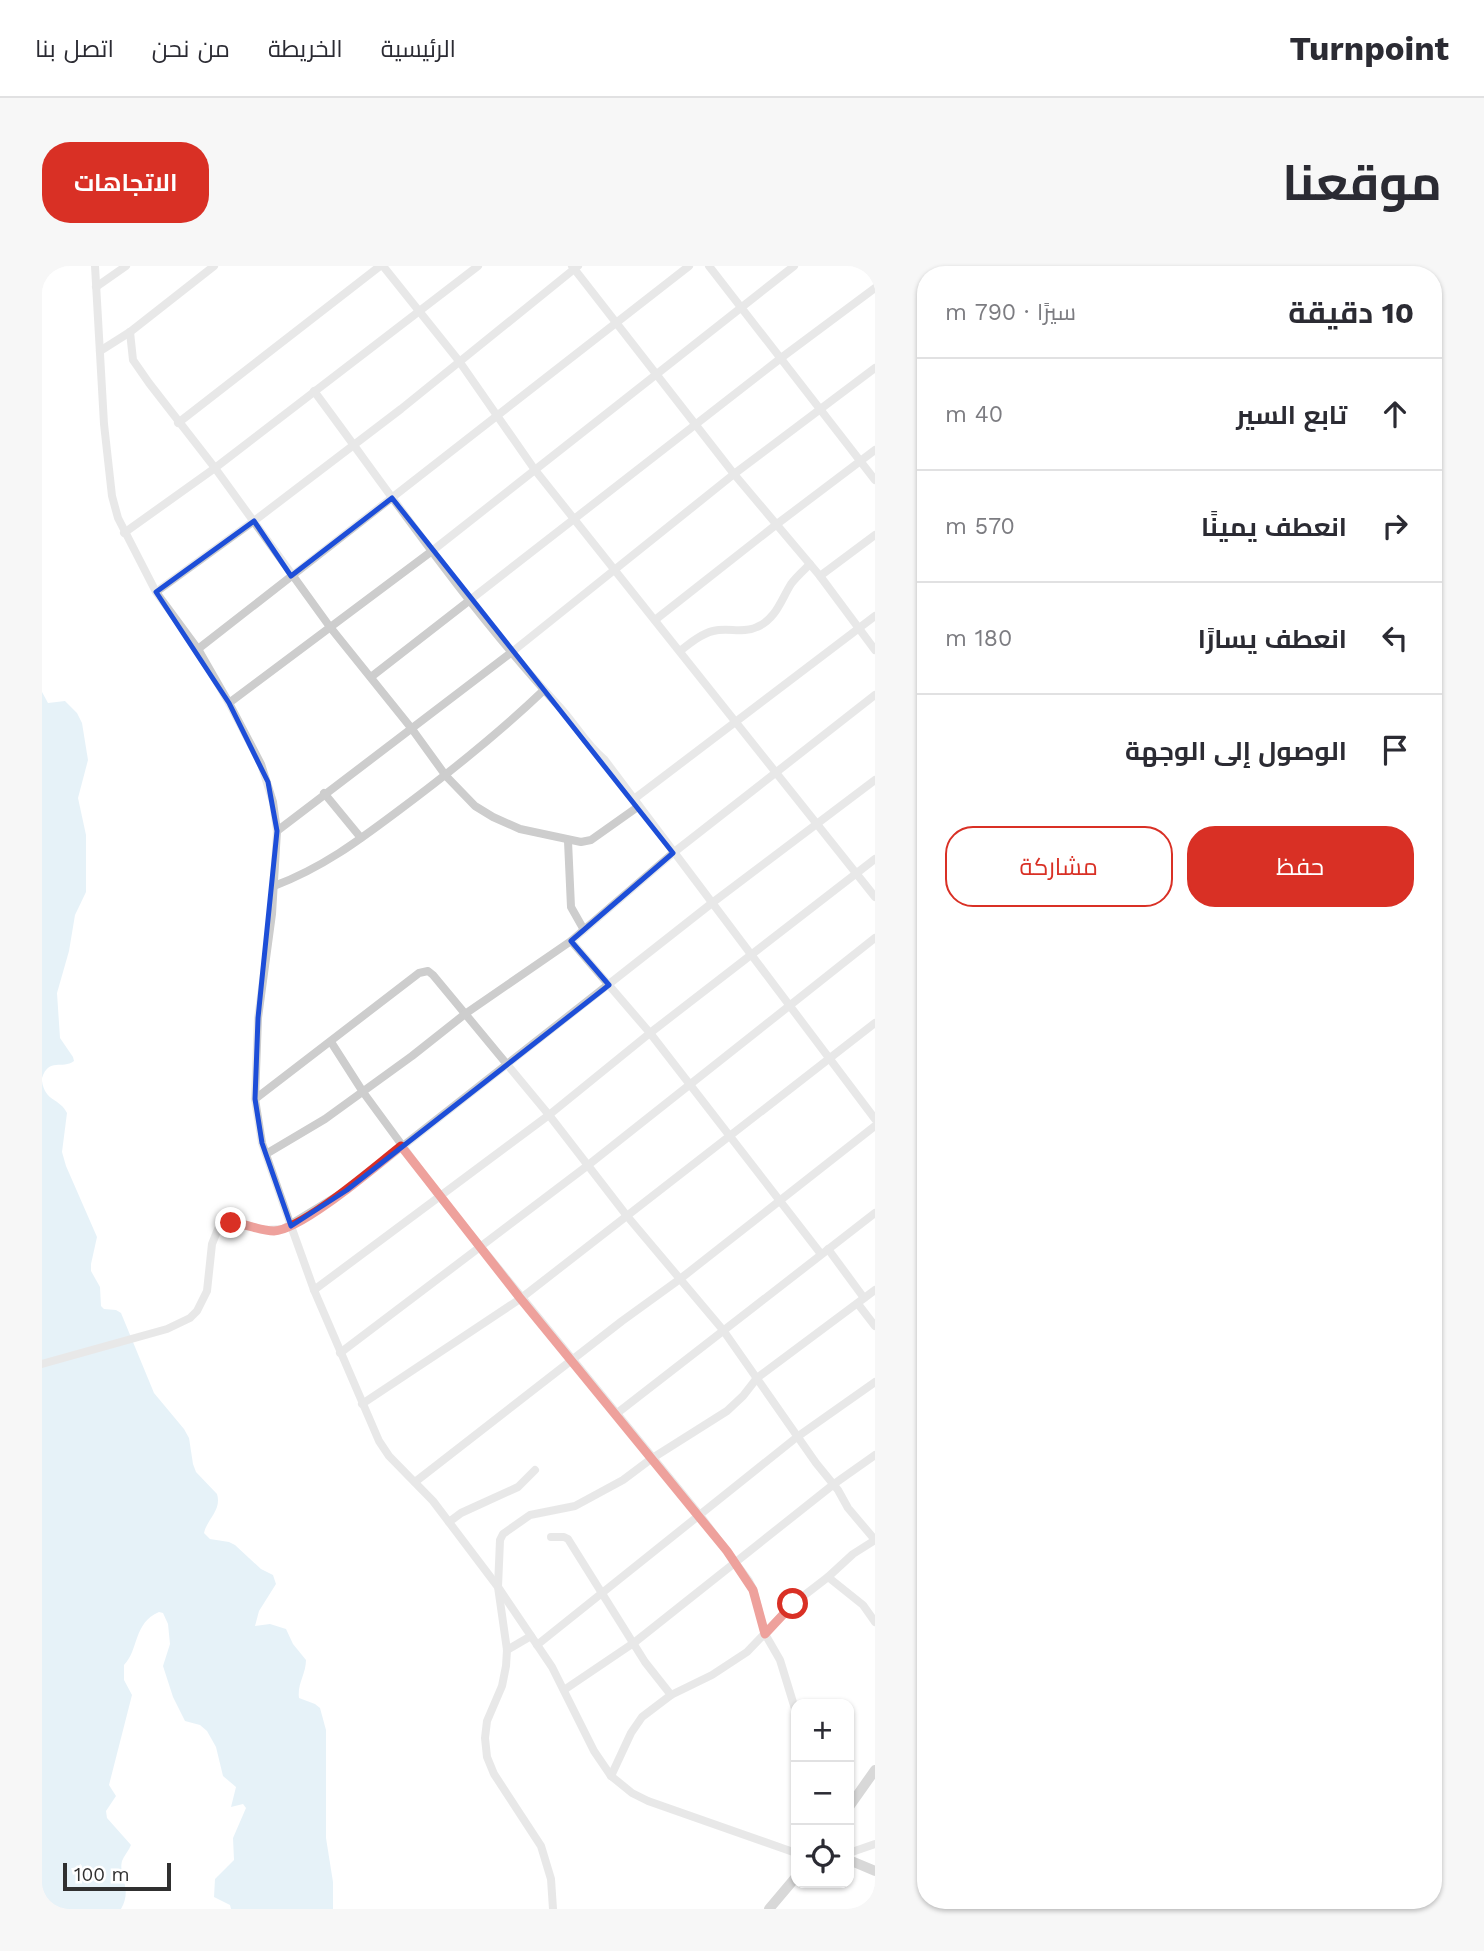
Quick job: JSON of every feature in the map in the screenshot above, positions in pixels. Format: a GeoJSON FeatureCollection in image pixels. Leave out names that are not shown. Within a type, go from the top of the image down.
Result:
{"type":"FeatureCollection","features":[{"type":"Feature","properties":{"kind":"main road"},"geometry":{"type":"LineString","coordinates":[[854,1800],[875,1770]]}},
{"type":"Feature","properties":{"kind":"main road"},"geometry":{"type":"LineString","coordinates":[[854,1862],[875,1871]]}},
{"type":"Feature","properties":{"kind":"main road"},"geometry":{"type":"LineString","coordinates":[[769,1909],[791,1883]]}},
{"type":"Feature","properties":{"kind":"street"},"geometry":{"type":"LineString","coordinates":[[95,266],[111,488],[118,518],[156,592],[198,649],[229,702],[261,764],[273,802],[278,831],[258,1018],[256,1099],[259,1131],[314,1290],[362,1404],[389,1457],[415,1482],[449,1522],[498,1587],[552,1667],[594,1752],[611,1776],[632,1793],[648,1801],[791,1851]]}},
{"type":"Feature","properties":{"kind":"street"},"geometry":{"type":"LineString","coordinates":[[96,288],[126,266]]}},
{"type":"Feature","properties":{"kind":"street"},"geometry":{"type":"LineString","coordinates":[[100,351],[130,332],[214,266]]}},
{"type":"Feature","properties":{"kind":"street"},"geometry":{"type":"LineString","coordinates":[[178,423],[381,266],[459,361],[575,520],[875,897]]}},
{"type":"Feature","properties":{"kind":"street"},"geometry":{"type":"LineString","coordinates":[[124,533],[215,468],[478,266]]}},
{"type":"Feature","properties":{"kind":"street"},"geometry":{"type":"LineString","coordinates":[[198,649],[689,266]]}},
{"type":"Feature","properties":{"kind":"street"},"geometry":{"type":"LineString","coordinates":[[709,266],[875,480]]}},
{"type":"Feature","properties":{"kind":"street"},"geometry":{"type":"LineString","coordinates":[[229,702],[432,551],[794,266]]}},
{"type":"Feature","properties":{"kind":"street"},"geometry":{"type":"LineString","coordinates":[[872,266],[875,271]]}},
{"type":"Feature","properties":{"kind":"street"},"geometry":{"type":"LineString","coordinates":[[156,592],[354,444],[575,267],[734,474],[820,576],[875,650]]}},
{"type":"Feature","properties":{"kind":"street"},"geometry":{"type":"LineString","coordinates":[[370,677],[780,358],[875,288]]}},
{"type":"Feature","properties":{"kind":"street"},"geometry":{"type":"LineString","coordinates":[[130,332],[133,360],[254,521],[291,576],[446,776],[475,806],[520,829],[568,841],[591,840],[736,720],[875,616]]}},
{"type":"Feature","properties":{"kind":"street"},"geometry":{"type":"LineString","coordinates":[[278,831],[324,793],[512,652],[734,474],[875,368]]}},
{"type":"Feature","properties":{"kind":"street"},"geometry":{"type":"LineString","coordinates":[[314,391],[432,551],[512,652],[565,712],[590,748],[604,759],[875,1119]]}},
{"type":"Feature","properties":{"kind":"street"},"geometry":{"type":"LineString","coordinates":[[655,620],[875,450]]}},
{"type":"Feature","properties":{"kind":"street"},"geometry":{"type":"LineString","coordinates":[[820,576],[875,535]]}},
{"type":"Feature","properties":{"kind":"street"},"geometry":{"type":"LineString","coordinates":[[680,651],[714,630],[743,631],[764,623],[778,609],[792,583],[810,564]]}},
{"type":"Feature","properties":{"kind":"street"},"geometry":{"type":"LineString","coordinates":[[274,886],[304,875],[361,838],[446,776],[544,690]]}},
{"type":"Feature","properties":{"kind":"street"},"geometry":{"type":"LineString","coordinates":[[266,1154],[325,1119],[465,1014],[571,941],[673,853],[875,695]]}},
{"type":"Feature","properties":{"kind":"street"},"geometry":{"type":"LineString","coordinates":[[42,1364],[179,1324],[197,1311],[207,1291],[212,1244],[218,1229],[239,1223],[275,1231],[291,1226],[347,1190],[712,903],[875,780]]}},
{"type":"Feature","properties":{"kind":"street"},"geometry":{"type":"LineString","coordinates":[[324,793],[361,838]]}},
{"type":"Feature","properties":{"kind":"street"},"geometry":{"type":"LineString","coordinates":[[568,841],[571,907],[584,930]]}},
{"type":"Feature","properties":{"kind":"street"},"geometry":{"type":"LineString","coordinates":[[314,1290],[549,1115],[650,1033],[875,859]]}},
{"type":"Feature","properties":{"kind":"street"},"geometry":{"type":"LineString","coordinates":[[340,1353],[587,1166],[875,938]]}},
{"type":"Feature","properties":{"kind":"street"},"geometry":{"type":"LineString","coordinates":[[571,941],[650,1033],[825,1252],[861,1301],[875,1326]]}},
{"type":"Feature","properties":{"kind":"street"},"geometry":{"type":"LineString","coordinates":[[256,1099],[419,973],[428,971],[723,1330],[848,1508],[875,1540],[853,1554],[793,1604],[759,1642],[729,1666],[671,1695],[642,1717],[635,1725],[611,1776]]}},
{"type":"Feature","properties":{"kind":"street"},"geometry":{"type":"LineString","coordinates":[[362,1404],[520,1298],[875,1023]]}},
{"type":"Feature","properties":{"kind":"street"},"geometry":{"type":"LineString","coordinates":[[331,1042],[363,1092],[440,1197],[651,1459],[699,1514],[735,1563],[753,1590],[765,1634],[780,1660],[792,1699]]}},
{"type":"Feature","properties":{"kind":"street"},"geometry":{"type":"LineString","coordinates":[[415,1482],[875,1126]]}},
{"type":"Feature","properties":{"kind":"street"},"geometry":{"type":"LineString","coordinates":[[616,1414],[875,1213]]}},
{"type":"Feature","properties":{"kind":"street"},"geometry":{"type":"LineString","coordinates":[[553,1909],[551,1879],[541,1846],[494,1773],[487,1757],[487,1721],[505,1675],[507,1650],[498,1587],[503,1534],[535,1513],[575,1506],[623,1480],[727,1411],[757,1378],[875,1290]]}},
{"type":"Feature","properties":{"kind":"street"},"geometry":{"type":"LineString","coordinates":[[537,1645],[797,1437],[875,1382]]}},
{"type":"Feature","properties":{"kind":"street"},"geometry":{"type":"LineString","coordinates":[[564,1690],[635,1642],[875,1455]]}},
{"type":"Feature","properties":{"kind":"street"},"geometry":{"type":"LineString","coordinates":[[449,1522],[461,1513],[518,1487],[535,1470]]}},
{"type":"Feature","properties":{"kind":"street"},"geometry":{"type":"LineString","coordinates":[[551,1537],[568,1539],[635,1642],[645,1662],[671,1695]]}},
{"type":"Feature","properties":{"kind":"street"},"geometry":{"type":"LineString","coordinates":[[828,1577],[857,1600],[875,1622]]}},
{"type":"Feature","properties":{"kind":"street"},"geometry":{"type":"LineString","coordinates":[[507,1650],[531,1636]]}},
{"type":"Feature","properties":{"kind":"street"},"geometry":{"type":"LineString","coordinates":[[854,1851],[875,1844]]}},
{"type":"Feature","properties":{"kind":"highlighted area"},"geometry":{"type":"Polygon","coordinates":[[[392,498],[673,853],[571,941],[609,985],[347,1190],[291,1226],[262,1143],[255,1099],[258,1018],[277,831],[268,782],[229,703],[156,592],[254,521],[291,576],[392,498]]]}},
{"type":"Feature","properties":{"kind":"water"},"geometry":{"type":"Polygon","coordinates":[[[42,692],[48,703],[65,701],[77,713],[82,723],[88,760],[78,798],[86,835],[86,892],[75,915],[69,951],[57,993],[60,1038],[74,1061],[48,1068],[42,1078],[42,692]]]}},
{"type":"Feature","properties":{"kind":"water"},"geometry":{"type":"Polygon","coordinates":[[[42,1081],[46,1093],[67,1113],[62,1152],[97,1237],[91,1271],[100,1287],[101,1306],[121,1313],[154,1393],[184,1429],[189,1438],[196,1472],[217,1494],[218,1505],[204,1533],[210,1539],[235,1545],[261,1569],[273,1575],[276,1584],[259,1611],[255,1626],[270,1624],[286,1629],[293,1644],[306,1660],[299,1698],[320,1708],[326,1730],[326,1838],[333,1882],[333,1909],[231,1909],[230,1905],[214,1897],[215,1879],[234,1860],[233,1838],[246,1808],[243,1804],[231,1807],[236,1787],[223,1776],[216,1747],[207,1731],[200,1725],[185,1721],[173,1697],[163,1666],[170,1644],[168,1624],[163,1613],[159,1612],[140,1630],[124,1665],[124,1680],[132,1695],[109,1785],[116,1796],[106,1811],[107,1818],[131,1845],[121,1867],[126,1889],[124,1902],[121,1909],[42,1909],[42,1081]]]}},
{"type":"Feature","properties":{"kind":"route"},"geometry":{"type":"LineString","coordinates":[[231,1223],[275,1231],[291,1226],[347,1190],[401,1146],[482,1246],[520,1298],[727,1551],[749,1581],[765,1634],[793,1604]]}}]}
